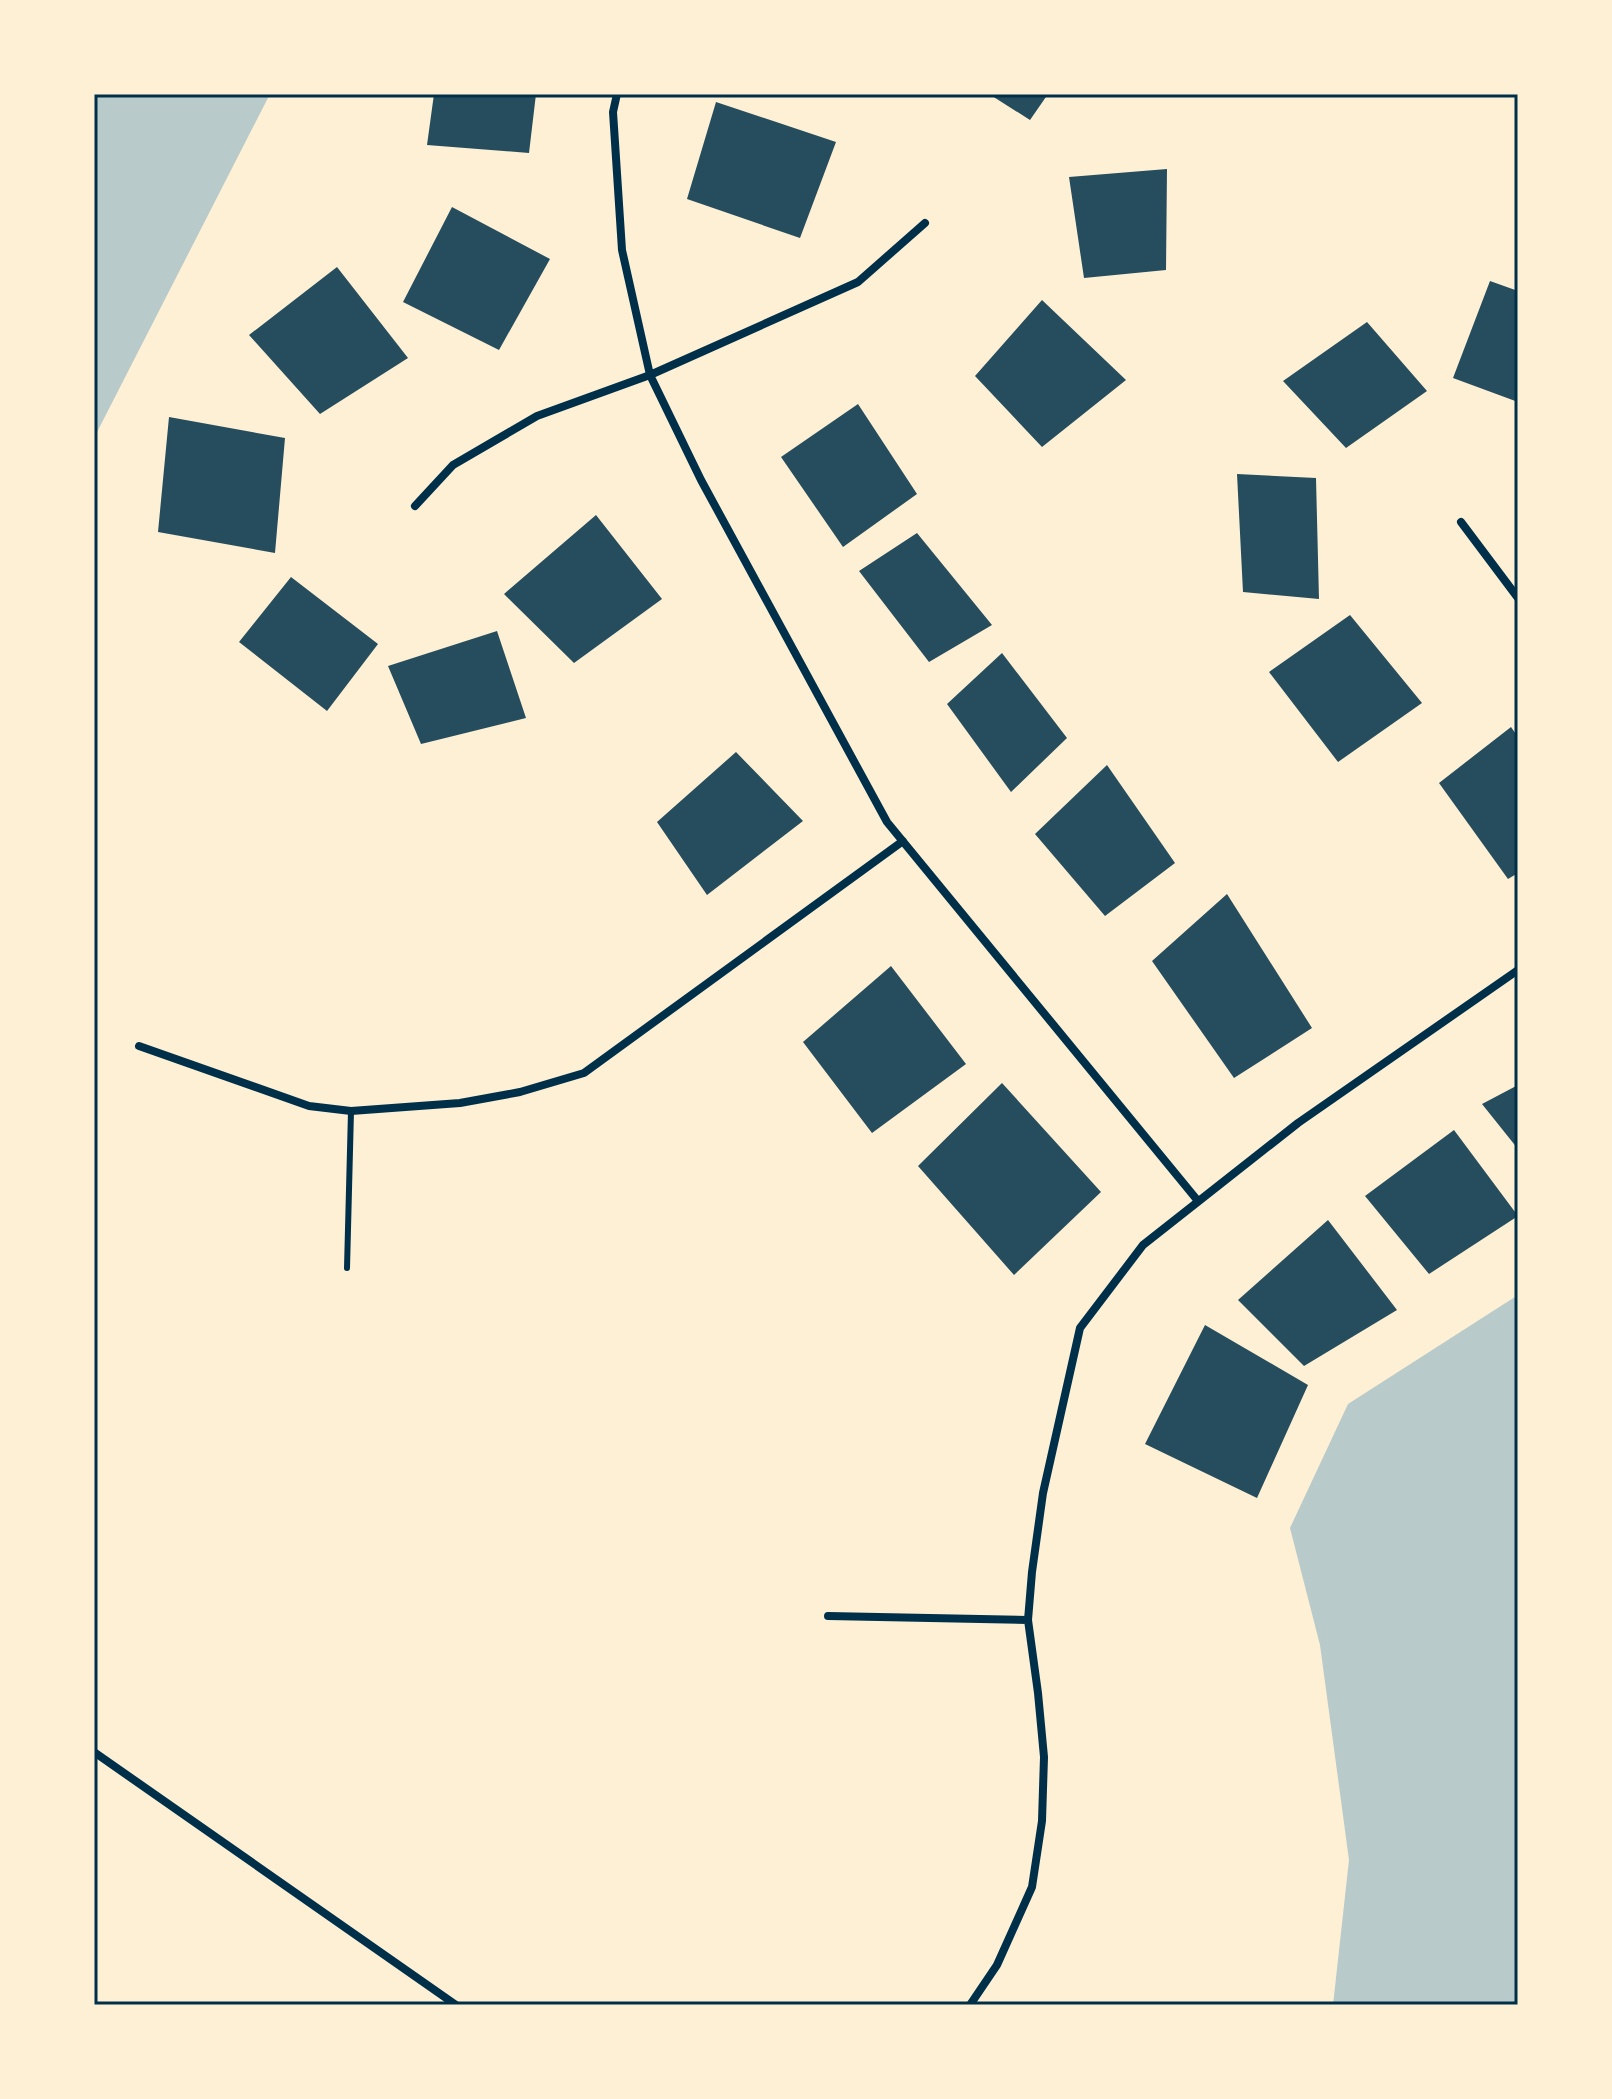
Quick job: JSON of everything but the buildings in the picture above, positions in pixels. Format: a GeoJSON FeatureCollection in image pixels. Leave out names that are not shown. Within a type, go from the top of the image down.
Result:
{"type":"FeatureCollection","features":[{"type":"Feature","properties":{"kind":"street"},"geometry":{"type":"LineString","coordinates":[[617,94],[613,112],[622,250],[650,375],[701,480],[887,822],[1198,1201]]}},
{"type":"Feature","properties":{"kind":"street"},"geometry":{"type":"LineString","coordinates":[[415,506],[453,465],[537,416],[650,375],[858,282],[925,223]]}},
{"type":"Feature","properties":{"kind":"street"},"geometry":{"type":"LineString","coordinates":[[1461,522],[1518,598]]}},
{"type":"Feature","properties":{"kind":"street"},"geometry":{"type":"LineString","coordinates":[[139,1046],[309,1106],[351,1111],[460,1103],[520,1092],[584,1073],[903,841]]}},
{"type":"Feature","properties":{"kind":"street"},"geometry":{"type":"LineString","coordinates":[[970,2005],[997,1965],[1032,1887],[1040,1834],[1044,1757],[1028,1620],[1032,1572],[1043,1493],[1080,1328],[1143,1245],[1298,1123],[1518,970]]}},
{"type":"Feature","properties":{"kind":"street"},"geometry":{"type":"LineString","coordinates":[[828,1616],[1028,1620]]}},
{"type":"Feature","properties":{"kind":"street"},"geometry":{"type":"LineString","coordinates":[[94,1752],[456,2005]]}},
{"type":"Feature","properties":{"kind":"lane"},"geometry":{"type":"LineString","coordinates":[[347,1268],[351,1111]]}},
{"type":"Feature","properties":{"kind":"shaded area"},"geometry":{"type":"Polygon","coordinates":[[[94,94],[270,94],[94,438],[94,94]]]}},
{"type":"Feature","properties":{"kind":"shaded area"},"geometry":{"type":"Polygon","coordinates":[[[1518,1295],[1518,2005],[1333,2005],[1349,1860],[1320,1645],[1290,1528],[1348,1404],[1518,1295]]]}}]}
